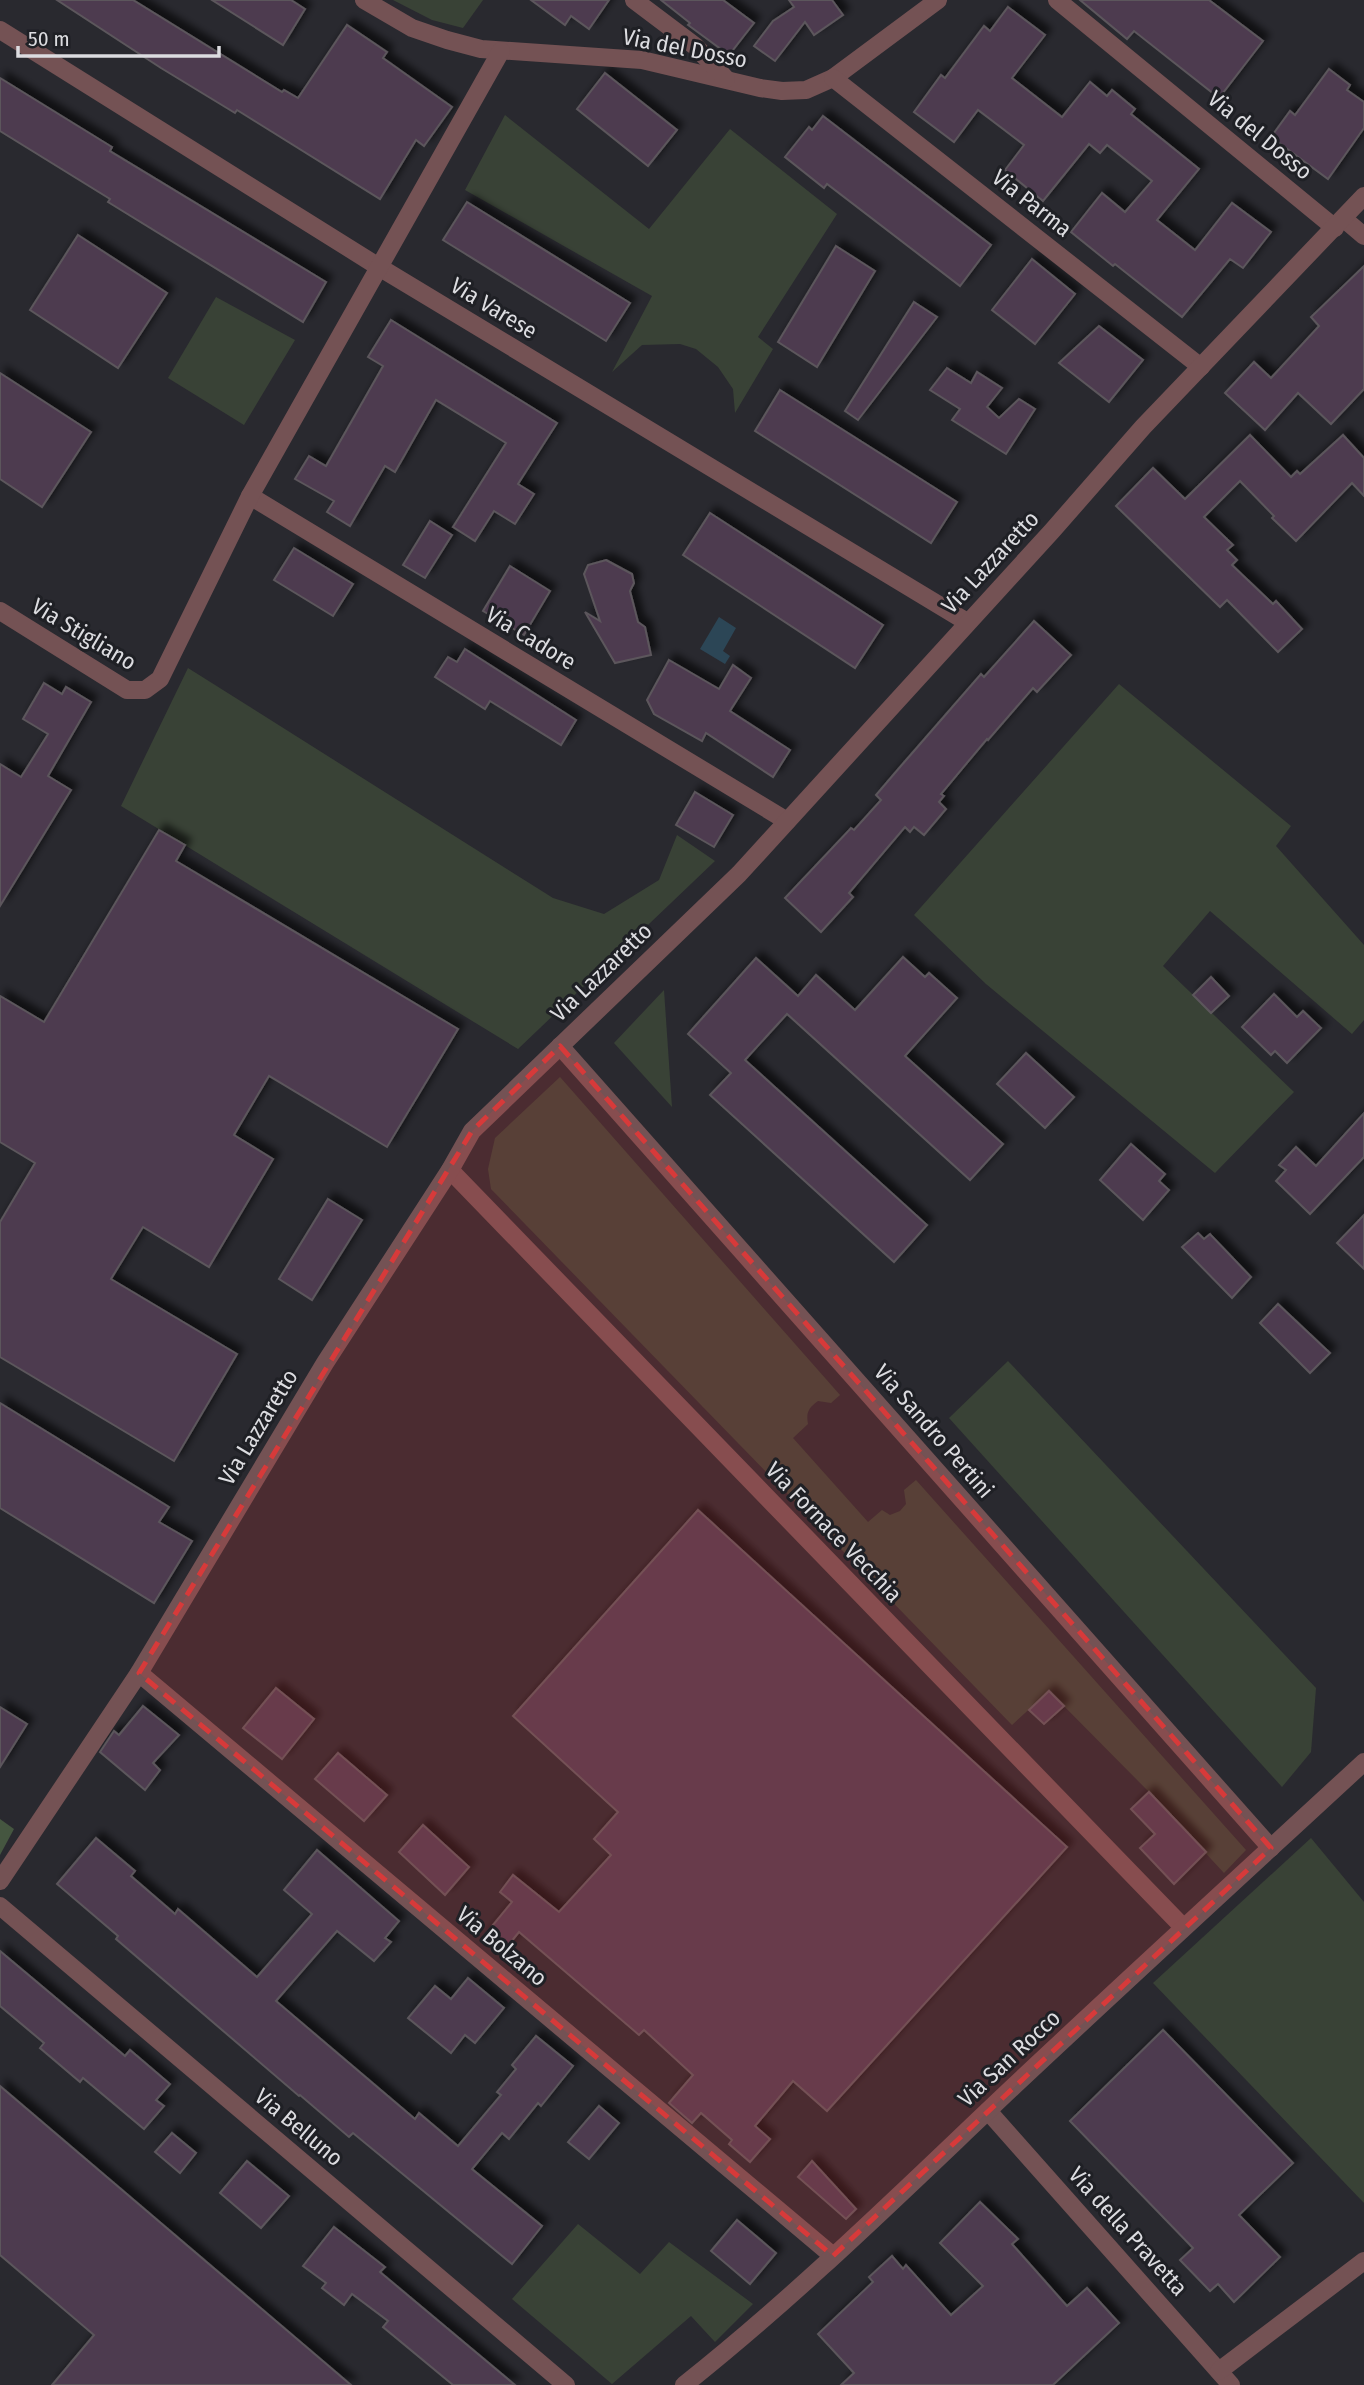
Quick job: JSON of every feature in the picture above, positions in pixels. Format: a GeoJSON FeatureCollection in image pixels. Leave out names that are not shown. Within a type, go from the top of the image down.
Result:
{"type":"FeatureCollection","features":[{"type":"Feature","properties":{"kind":"street","name":"Via del Dosso"},"geometry":{"type":"LineString","coordinates":[[364,0],[412,27],[447,40],[501,51],[642,60],[782,91],[806,90],[833,78],[938,0]]}},
{"type":"Feature","properties":{"kind":"street"},"geometry":{"type":"LineString","coordinates":[[634,0],[695,46],[726,79]]}},
{"type":"Feature","properties":{"kind":"street","name":"Via del Dosso"},"geometry":{"type":"LineString","coordinates":[[1057,0],[1340,223],[1364,236]]}},
{"type":"Feature","properties":{"kind":"street","name":"Via Varese"},"geometry":{"type":"LineString","coordinates":[[0,30],[379,267],[967,622]]}},
{"type":"Feature","properties":{"kind":"street"},"geometry":{"type":"LineString","coordinates":[[250,496],[501,51]]}},
{"type":"Feature","properties":{"kind":"street","name":"Via Parma"},"geometry":{"type":"LineString","coordinates":[[833,78],[1201,367]]}},
{"type":"Feature","properties":{"kind":"street","name":"Via Lazzaretto"},"geometry":{"type":"LineString","coordinates":[[0,1881],[139,1673],[325,1363],[450,1170],[472,1131],[738,874],[1052,531],[1143,427],[1364,196]]}},
{"type":"Feature","properties":{"kind":"street","name":"Via Stigliano"},"geometry":{"type":"LineString","coordinates":[[0,611],[127,690],[145,690],[160,679],[250,496]]}},
{"type":"Feature","properties":{"kind":"street","name":"Via Cadore"},"geometry":{"type":"LineString","coordinates":[[250,496],[788,821]]}},
{"type":"Feature","properties":{"kind":"street","name":"Via Sandro Pertini"},"geometry":{"type":"LineString","coordinates":[[561,1045],[1271,1849]]}},
{"type":"Feature","properties":{"kind":"street","name":"Via Fornace Vecchia"},"geometry":{"type":"LineString","coordinates":[[450,1170],[1182,1927]]}},
{"type":"Feature","properties":{"kind":"street","name":"Via Bolzano"},"geometry":{"type":"LineString","coordinates":[[139,1673],[833,2256]]}},
{"type":"Feature","properties":{"kind":"street","name":"Via San Rocco"},"geometry":{"type":"LineString","coordinates":[[684,2385],[734,2345],[833,2256],[1182,1927],[1364,1762]]}},
{"type":"Feature","properties":{"kind":"street","name":"Via Belluno"},"geometry":{"type":"LineString","coordinates":[[0,1906],[566,2385]]}},
{"type":"Feature","properties":{"kind":"street","name":"Via della Pravetta"},"geometry":{"type":"LineString","coordinates":[[988,2111],[1231,2385]]}},
{"type":"Feature","properties":{"kind":"street"},"geometry":{"type":"LineString","coordinates":[[1219,2371],[1364,2261]]}},
{"type":"Feature","properties":{"kind":"highlighted area"},"geometry":{"type":"Polygon","coordinates":[[[560,1046],[1271,1848],[833,2256],[139,1673],[472,1131],[560,1046]]]}},
{"type":"Feature","properties":{"kind":"green space"},"geometry":{"type":"Polygon","coordinates":[[[393,0],[483,0],[463,28],[432,20],[393,0]]]}},
{"type":"Feature","properties":{"kind":"green space"},"geometry":{"type":"Polygon","coordinates":[[[505,115],[649,229],[730,129],[837,214],[758,337],[773,349],[735,413],[733,389],[718,367],[696,349],[680,344],[642,345],[612,372],[652,296],[465,190],[505,115]]]}},
{"type":"Feature","properties":{"kind":"green space"},"geometry":{"type":"Polygon","coordinates":[[[216,297],[295,340],[244,425],[168,378],[216,297]]]}},
{"type":"Feature","properties":{"kind":"green space"},"geometry":{"type":"Polygon","coordinates":[[[188,668],[553,898],[604,914],[659,880],[677,835],[715,861],[518,1049],[121,806],[188,668]]]}},
{"type":"Feature","properties":{"kind":"green space"},"geometry":{"type":"Polygon","coordinates":[[[1119,684],[1291,826],[1276,846],[1364,945],[1364,1020],[1352,1034],[1210,911],[1163,966],[1294,1092],[1215,1173],[986,984],[914,915],[1119,684]]]}},
{"type":"Feature","properties":{"kind":"green space"},"geometry":{"type":"Polygon","coordinates":[[[664,990],[672,1107],[614,1043],[664,990]]]}},
{"type":"Feature","properties":{"kind":"green space"},"geometry":{"type":"Polygon","coordinates":[[[560,1077],[840,1395],[831,1403],[818,1401],[808,1411],[808,1424],[793,1438],[868,1522],[882,1510],[890,1515],[900,1511],[906,1504],[904,1490],[916,1480],[1246,1850],[1224,1873],[1049,1691],[1012,1725],[491,1189],[488,1169],[495,1138],[560,1077]]]}},
{"type":"Feature","properties":{"kind":"green space"},"geometry":{"type":"Polygon","coordinates":[[[1008,1361],[1316,1688],[1311,1752],[1282,1787],[949,1418],[1008,1361]]]}},
{"type":"Feature","properties":{"kind":"green space"},"geometry":{"type":"Polygon","coordinates":[[[0,1819],[14,1829],[0,1855],[0,1819]]]}},
{"type":"Feature","properties":{"kind":"green space"},"geometry":{"type":"Polygon","coordinates":[[[1311,1838],[1364,1902],[1364,2203],[1153,1983],[1311,1838]]]}},
{"type":"Feature","properties":{"kind":"green space"},"geometry":{"type":"Polygon","coordinates":[[[578,2224],[640,2274],[669,2242],[753,2304],[715,2342],[691,2316],[612,2384],[512,2299],[578,2224]]]}},
{"type":"Feature","properties":{"kind":"water"},"geometry":{"type":"Polygon","coordinates":[[[719,617],[736,628],[723,651],[730,656],[725,664],[700,649],[719,617]]]}},
{"type":"Feature","properties":{"kind":"building"},"geometry":{"type":"Polygon","coordinates":[[[57,0],[133,0],[282,92],[284,90],[298,98],[347,25],[387,52],[383,58],[452,107],[424,146],[416,140],[380,199],[237,110],[235,113],[161,68],[57,0]]]}},
{"type":"Feature","properties":{"kind":"building"},"geometry":{"type":"Polygon","coordinates":[[[212,0],[291,0],[305,9],[283,45],[212,0]]]}},
{"type":"Feature","properties":{"kind":"building"},"geometry":{"type":"Polygon","coordinates":[[[531,0],[609,0],[589,29],[571,16],[565,25],[531,0]]]}},
{"type":"Feature","properties":{"kind":"building"},"geometry":{"type":"Polygon","coordinates":[[[661,0],[723,0],[754,23],[729,55],[688,25],[690,23],[661,0]]]}},
{"type":"Feature","properties":{"kind":"building"},"geometry":{"type":"Polygon","coordinates":[[[789,0],[832,0],[843,15],[814,35],[805,22],[775,61],[754,46],[773,21],[794,7],[789,0]]]}},
{"type":"Feature","properties":{"kind":"building"},"geometry":{"type":"Polygon","coordinates":[[[1080,0],[1209,0],[1263,41],[1219,98],[1134,31],[1127,39],[1080,0]]]}},
{"type":"Feature","properties":{"kind":"building"},"geometry":{"type":"Polygon","coordinates":[[[1008,7],[1045,35],[1012,78],[1062,117],[1090,82],[1107,96],[1112,90],[1135,109],[1131,114],[1199,169],[1157,220],[1195,250],[1232,203],[1271,232],[1243,268],[1230,259],[1182,317],[1071,232],[1102,193],[1125,212],[1152,181],[1107,145],[1100,153],[1089,144],[1043,201],[1005,170],[1024,145],[978,110],[954,142],[914,112],[941,75],[945,78],[984,26],[990,31],[1008,7]]]}},
{"type":"Feature","properties":{"kind":"building"},"geometry":{"type":"Polygon","coordinates":[[[1329,69],[1350,85],[1347,90],[1364,102],[1364,128],[1328,179],[1271,137],[1290,111],[1295,115],[1329,69]]]}},
{"type":"Feature","properties":{"kind":"building"},"geometry":{"type":"Polygon","coordinates":[[[605,73],[677,130],[648,166],[577,109],[605,73]]]}},
{"type":"Feature","properties":{"kind":"building"},"geometry":{"type":"Polygon","coordinates":[[[0,78],[112,147],[110,151],[326,282],[303,322],[108,202],[110,199],[0,131],[0,78]]]}},
{"type":"Feature","properties":{"kind":"building"},"geometry":{"type":"Polygon","coordinates":[[[823,116],[991,245],[960,286],[827,184],[824,188],[785,157],[809,127],[812,130],[823,116]]]}},
{"type":"Feature","properties":{"kind":"building"},"geometry":{"type":"Polygon","coordinates":[[[467,202],[630,303],[606,341],[443,240],[467,202]]]}},
{"type":"Feature","properties":{"kind":"building"},"geometry":{"type":"Polygon","coordinates":[[[78,235],[167,293],[118,368],[30,310],[78,235]]]}},
{"type":"Feature","properties":{"kind":"building"},"geometry":{"type":"Polygon","coordinates":[[[836,246],[875,271],[817,367],[778,342],[836,246]]]}},
{"type":"Feature","properties":{"kind":"building"},"geometry":{"type":"Polygon","coordinates":[[[1032,259],[1075,294],[1035,344],[992,310],[1032,259]]]}},
{"type":"Feature","properties":{"kind":"building"},"geometry":{"type":"Polygon","coordinates":[[[1364,266],[1364,389],[1331,424],[1298,393],[1265,430],[1225,393],[1254,362],[1271,378],[1319,326],[1311,317],[1364,266]]]}},
{"type":"Feature","properties":{"kind":"building"},"geometry":{"type":"Polygon","coordinates":[[[914,302],[937,317],[858,420],[845,411],[914,302]]]}},
{"type":"Feature","properties":{"kind":"building"},"geometry":{"type":"Polygon","coordinates":[[[391,320],[557,423],[518,484],[534,494],[515,524],[494,511],[475,541],[453,527],[506,443],[436,400],[395,472],[385,466],[350,526],[327,512],[334,501],[295,479],[309,456],[326,466],[383,366],[368,357],[391,320]]]}},
{"type":"Feature","properties":{"kind":"building"},"geometry":{"type":"Polygon","coordinates":[[[1099,326],[1143,360],[1109,402],[1059,363],[1099,326]]]}},
{"type":"Feature","properties":{"kind":"building"},"geometry":{"type":"Polygon","coordinates":[[[947,368],[971,383],[977,372],[1002,388],[987,407],[999,418],[1019,399],[1035,409],[1006,454],[952,420],[960,409],[930,390],[947,368]]]}},
{"type":"Feature","properties":{"kind":"building"},"geometry":{"type":"Polygon","coordinates":[[[0,373],[91,432],[42,507],[0,479],[0,373]]]}},
{"type":"Feature","properties":{"kind":"building"},"geometry":{"type":"Polygon","coordinates":[[[780,390],[957,502],[931,543],[755,431],[780,390]]]}},
{"type":"Feature","properties":{"kind":"building"},"geometry":{"type":"Polygon","coordinates":[[[1250,435],[1291,477],[1297,471],[1300,474],[1343,435],[1364,458],[1364,496],[1352,483],[1296,541],[1240,481],[1204,517],[1233,545],[1227,550],[1237,560],[1232,565],[1273,604],[1276,601],[1302,629],[1278,652],[1227,600],[1220,607],[1116,506],[1153,468],[1185,499],[1250,435]]]}},
{"type":"Feature","properties":{"kind":"building"},"geometry":{"type":"Polygon","coordinates":[[[710,513],[883,625],[855,668],[683,555],[710,513]]]}},
{"type":"Feature","properties":{"kind":"building"},"geometry":{"type":"Polygon","coordinates":[[[430,521],[452,535],[425,578],[403,565],[430,521]]]}},
{"type":"Feature","properties":{"kind":"building"},"geometry":{"type":"Polygon","coordinates":[[[294,548],[353,584],[333,616],[274,580],[294,548]]]}},
{"type":"Feature","properties":{"kind":"building"},"geometry":{"type":"Polygon","coordinates":[[[606,560],[632,574],[634,583],[630,591],[638,622],[645,627],[651,655],[615,663],[585,612],[600,621],[584,574],[588,565],[606,560]]]}},
{"type":"Feature","properties":{"kind":"building"},"geometry":{"type":"Polygon","coordinates":[[[510,566],[550,591],[524,635],[483,611],[510,566]]]}},
{"type":"Feature","properties":{"kind":"building"},"geometry":{"type":"Polygon","coordinates":[[[1034,621],[1071,655],[1037,692],[1033,688],[941,794],[944,796],[939,802],[946,809],[924,835],[914,827],[910,832],[905,827],[849,893],[853,897],[821,932],[785,898],[881,800],[876,795],[981,674],[984,677],[1034,621]]]}},
{"type":"Feature","properties":{"kind":"building"},"geometry":{"type":"Polygon","coordinates":[[[465,649],[576,720],[561,745],[490,701],[485,709],[435,677],[448,657],[457,662],[465,649]]]}},
{"type":"Feature","properties":{"kind":"building"},"geometry":{"type":"Polygon","coordinates":[[[669,660],[719,689],[733,665],[751,678],[730,711],[790,750],[773,777],[706,733],[702,741],[654,714],[647,700],[669,660]]]}},
{"type":"Feature","properties":{"kind":"building"},"geometry":{"type":"Polygon","coordinates":[[[44,683],[62,694],[66,687],[91,702],[48,776],[71,790],[0,906],[0,764],[21,777],[48,734],[23,719],[44,683]]]}},
{"type":"Feature","properties":{"kind":"building"},"geometry":{"type":"Polygon","coordinates":[[[695,792],[733,815],[714,847],[676,825],[695,792]]]}},
{"type":"Feature","properties":{"kind":"building"},"geometry":{"type":"Polygon","coordinates":[[[159,830],[185,845],[176,861],[458,1029],[387,1147],[269,1076],[234,1135],[273,1159],[209,1267],[143,1227],[111,1279],[237,1354],[174,1461],[0,1357],[0,1222],[35,1163],[0,1142],[0,996],[44,1022],[159,830]]]}},
{"type":"Feature","properties":{"kind":"building"},"geometry":{"type":"Polygon","coordinates":[[[903,957],[925,977],[929,973],[957,998],[905,1056],[1003,1144],[970,1180],[787,1014],[745,1060],[927,1225],[894,1262],[710,1095],[731,1073],[688,1034],[756,958],[798,996],[816,975],[855,1010],[903,957]]]}},
{"type":"Feature","properties":{"kind":"building"},"geometry":{"type":"Polygon","coordinates":[[[1211,977],[1229,996],[1211,1013],[1193,995],[1211,977]]]}},
{"type":"Feature","properties":{"kind":"building"},"geometry":{"type":"Polygon","coordinates":[[[1274,994],[1297,1017],[1303,1011],[1321,1028],[1287,1063],[1275,1051],[1271,1055],[1242,1027],[1274,994]]]}},
{"type":"Feature","properties":{"kind":"building"},"geometry":{"type":"Polygon","coordinates":[[[1026,1053],[1074,1097],[1045,1128],[997,1084],[1026,1053]]]}},
{"type":"Feature","properties":{"kind":"building"},"geometry":{"type":"Polygon","coordinates":[[[1364,1113],[1364,1157],[1310,1214],[1276,1181],[1286,1170],[1279,1165],[1296,1147],[1316,1166],[1364,1113]]]}},
{"type":"Feature","properties":{"kind":"building"},"geometry":{"type":"Polygon","coordinates":[[[1131,1144],[1165,1174],[1159,1181],[1169,1190],[1143,1220],[1100,1180],[1131,1144]]]}},
{"type":"Feature","properties":{"kind":"building"},"geometry":{"type":"Polygon","coordinates":[[[328,1199],[362,1220],[312,1300],[279,1279],[328,1199]]]}},
{"type":"Feature","properties":{"kind":"building"},"geometry":{"type":"Polygon","coordinates":[[[1364,1215],[1364,1269],[1337,1243],[1364,1215]]]}},
{"type":"Feature","properties":{"kind":"building"},"geometry":{"type":"Polygon","coordinates":[[[1198,1233],[1204,1239],[1210,1234],[1251,1277],[1232,1298],[1182,1247],[1198,1233]]]}},
{"type":"Feature","properties":{"kind":"building"},"geometry":{"type":"Polygon","coordinates":[[[1278,1304],[1330,1353],[1310,1373],[1260,1323],[1278,1304]]]}},
{"type":"Feature","properties":{"kind":"building"},"geometry":{"type":"Polygon","coordinates":[[[0,1403],[169,1507],[159,1522],[192,1541],[154,1603],[0,1508],[0,1403]]]}},
{"type":"Feature","properties":{"kind":"building"},"geometry":{"type":"Polygon","coordinates":[[[698,1510],[1067,1847],[827,2111],[793,2081],[755,2126],[770,2139],[750,2162],[729,2144],[732,2140],[701,2113],[692,2123],[669,2103],[693,2075],[644,2030],[639,2035],[519,1932],[502,1953],[483,1937],[512,1902],[500,1892],[513,1875],[559,1912],[611,1855],[594,1839],[618,1812],[513,1716],[698,1510]]]}},
{"type":"Feature","properties":{"kind":"building"},"geometry":{"type":"Polygon","coordinates":[[[276,1688],[314,1719],[282,1759],[243,1728],[276,1688]]]}},
{"type":"Feature","properties":{"kind":"building"},"geometry":{"type":"Polygon","coordinates":[[[1049,1691],[1064,1706],[1044,1724],[1029,1710],[1049,1691]]]}},
{"type":"Feature","properties":{"kind":"building"},"geometry":{"type":"Polygon","coordinates":[[[143,1706],[179,1735],[153,1763],[160,1770],[145,1790],[100,1752],[114,1731],[119,1735],[143,1706]]]}},
{"type":"Feature","properties":{"kind":"building"},"geometry":{"type":"Polygon","coordinates":[[[0,1707],[27,1724],[0,1767],[0,1707]]]}},
{"type":"Feature","properties":{"kind":"building"},"geometry":{"type":"Polygon","coordinates":[[[338,1753],[387,1795],[364,1821],[315,1779],[338,1753]]]}},
{"type":"Feature","properties":{"kind":"building"},"geometry":{"type":"Polygon","coordinates":[[[1149,1792],[1206,1852],[1174,1884],[1140,1848],[1155,1834],[1131,1809],[1149,1792]]]}},
{"type":"Feature","properties":{"kind":"building"},"geometry":{"type":"Polygon","coordinates":[[[423,1825],[469,1867],[445,1895],[399,1852],[423,1825]]]}},
{"type":"Feature","properties":{"kind":"building"},"geometry":{"type":"Polygon","coordinates":[[[96,1838],[135,1871],[131,1876],[175,1914],[178,1909],[257,1977],[312,1914],[284,1890],[317,1850],[399,1921],[385,1938],[391,1942],[374,1961],[337,1931],[276,2001],[415,2119],[419,2113],[458,2146],[501,2095],[497,2092],[516,2069],[512,2065],[536,2036],[573,2066],[541,2106],[538,2103],[509,2139],[502,2133],[472,2169],[542,2226],[512,2264],[353,2133],[349,2137],[299,2096],[116,1939],[118,1936],[57,1884],[96,1838]]]}},
{"type":"Feature","properties":{"kind":"building"},"geometry":{"type":"Polygon","coordinates":[[[0,1951],[125,2056],[130,2050],[170,2084],[156,2100],[164,2106],[144,2129],[83,2078],[80,2082],[40,2048],[44,2043],[0,2006],[0,1951]]]}},
{"type":"Feature","properties":{"kind":"building"},"geometry":{"type":"Polygon","coordinates":[[[468,1978],[504,2008],[475,2043],[465,2035],[451,2053],[408,2018],[435,1986],[451,1999],[468,1978]]]}},
{"type":"Feature","properties":{"kind":"building"},"geometry":{"type":"Polygon","coordinates":[[[1163,2030],[1293,2163],[1239,2215],[1280,2257],[1234,2302],[1218,2284],[1210,2291],[1180,2260],[1193,2248],[1070,2121],[1163,2030]]]}},
{"type":"Feature","properties":{"kind":"building"},"geometry":{"type":"Polygon","coordinates":[[[0,2086],[351,2385],[52,2385],[94,2335],[0,2255],[0,2086]]]}},
{"type":"Feature","properties":{"kind":"building"},"geometry":{"type":"Polygon","coordinates":[[[599,2106],[619,2123],[589,2159],[568,2142],[599,2106]]]}},
{"type":"Feature","properties":{"kind":"building"},"geometry":{"type":"Polygon","coordinates":[[[172,2133],[196,2153],[180,2173],[155,2152],[172,2133]]]}},
{"type":"Feature","properties":{"kind":"building"},"geometry":{"type":"Polygon","coordinates":[[[247,2161],[289,2196],[261,2228],[220,2193],[247,2161]]]}},
{"type":"Feature","properties":{"kind":"building"},"geometry":{"type":"Polygon","coordinates":[[[812,2161],[856,2209],[846,2219],[798,2177],[812,2161]]]}},
{"type":"Feature","properties":{"kind":"building"},"geometry":{"type":"Polygon","coordinates":[[[980,2202],[1018,2239],[1012,2244],[1067,2306],[1087,2288],[1119,2323],[1053,2385],[841,2385],[854,2373],[818,2334],[873,2282],[869,2277],[892,2256],[903,2269],[906,2265],[951,2315],[983,2286],[940,2243],[980,2202]]]}},
{"type":"Feature","properties":{"kind":"building"},"geometry":{"type":"Polygon","coordinates":[[[737,2220],[776,2253],[750,2284],[711,2251],[737,2220]]]}},
{"type":"Feature","properties":{"kind":"building"},"geometry":{"type":"Polygon","coordinates":[[[334,2227],[385,2267],[380,2272],[515,2385],[453,2385],[383,2327],[388,2321],[352,2294],[344,2305],[322,2288],[326,2283],[303,2266],[334,2227]]]}}]}
